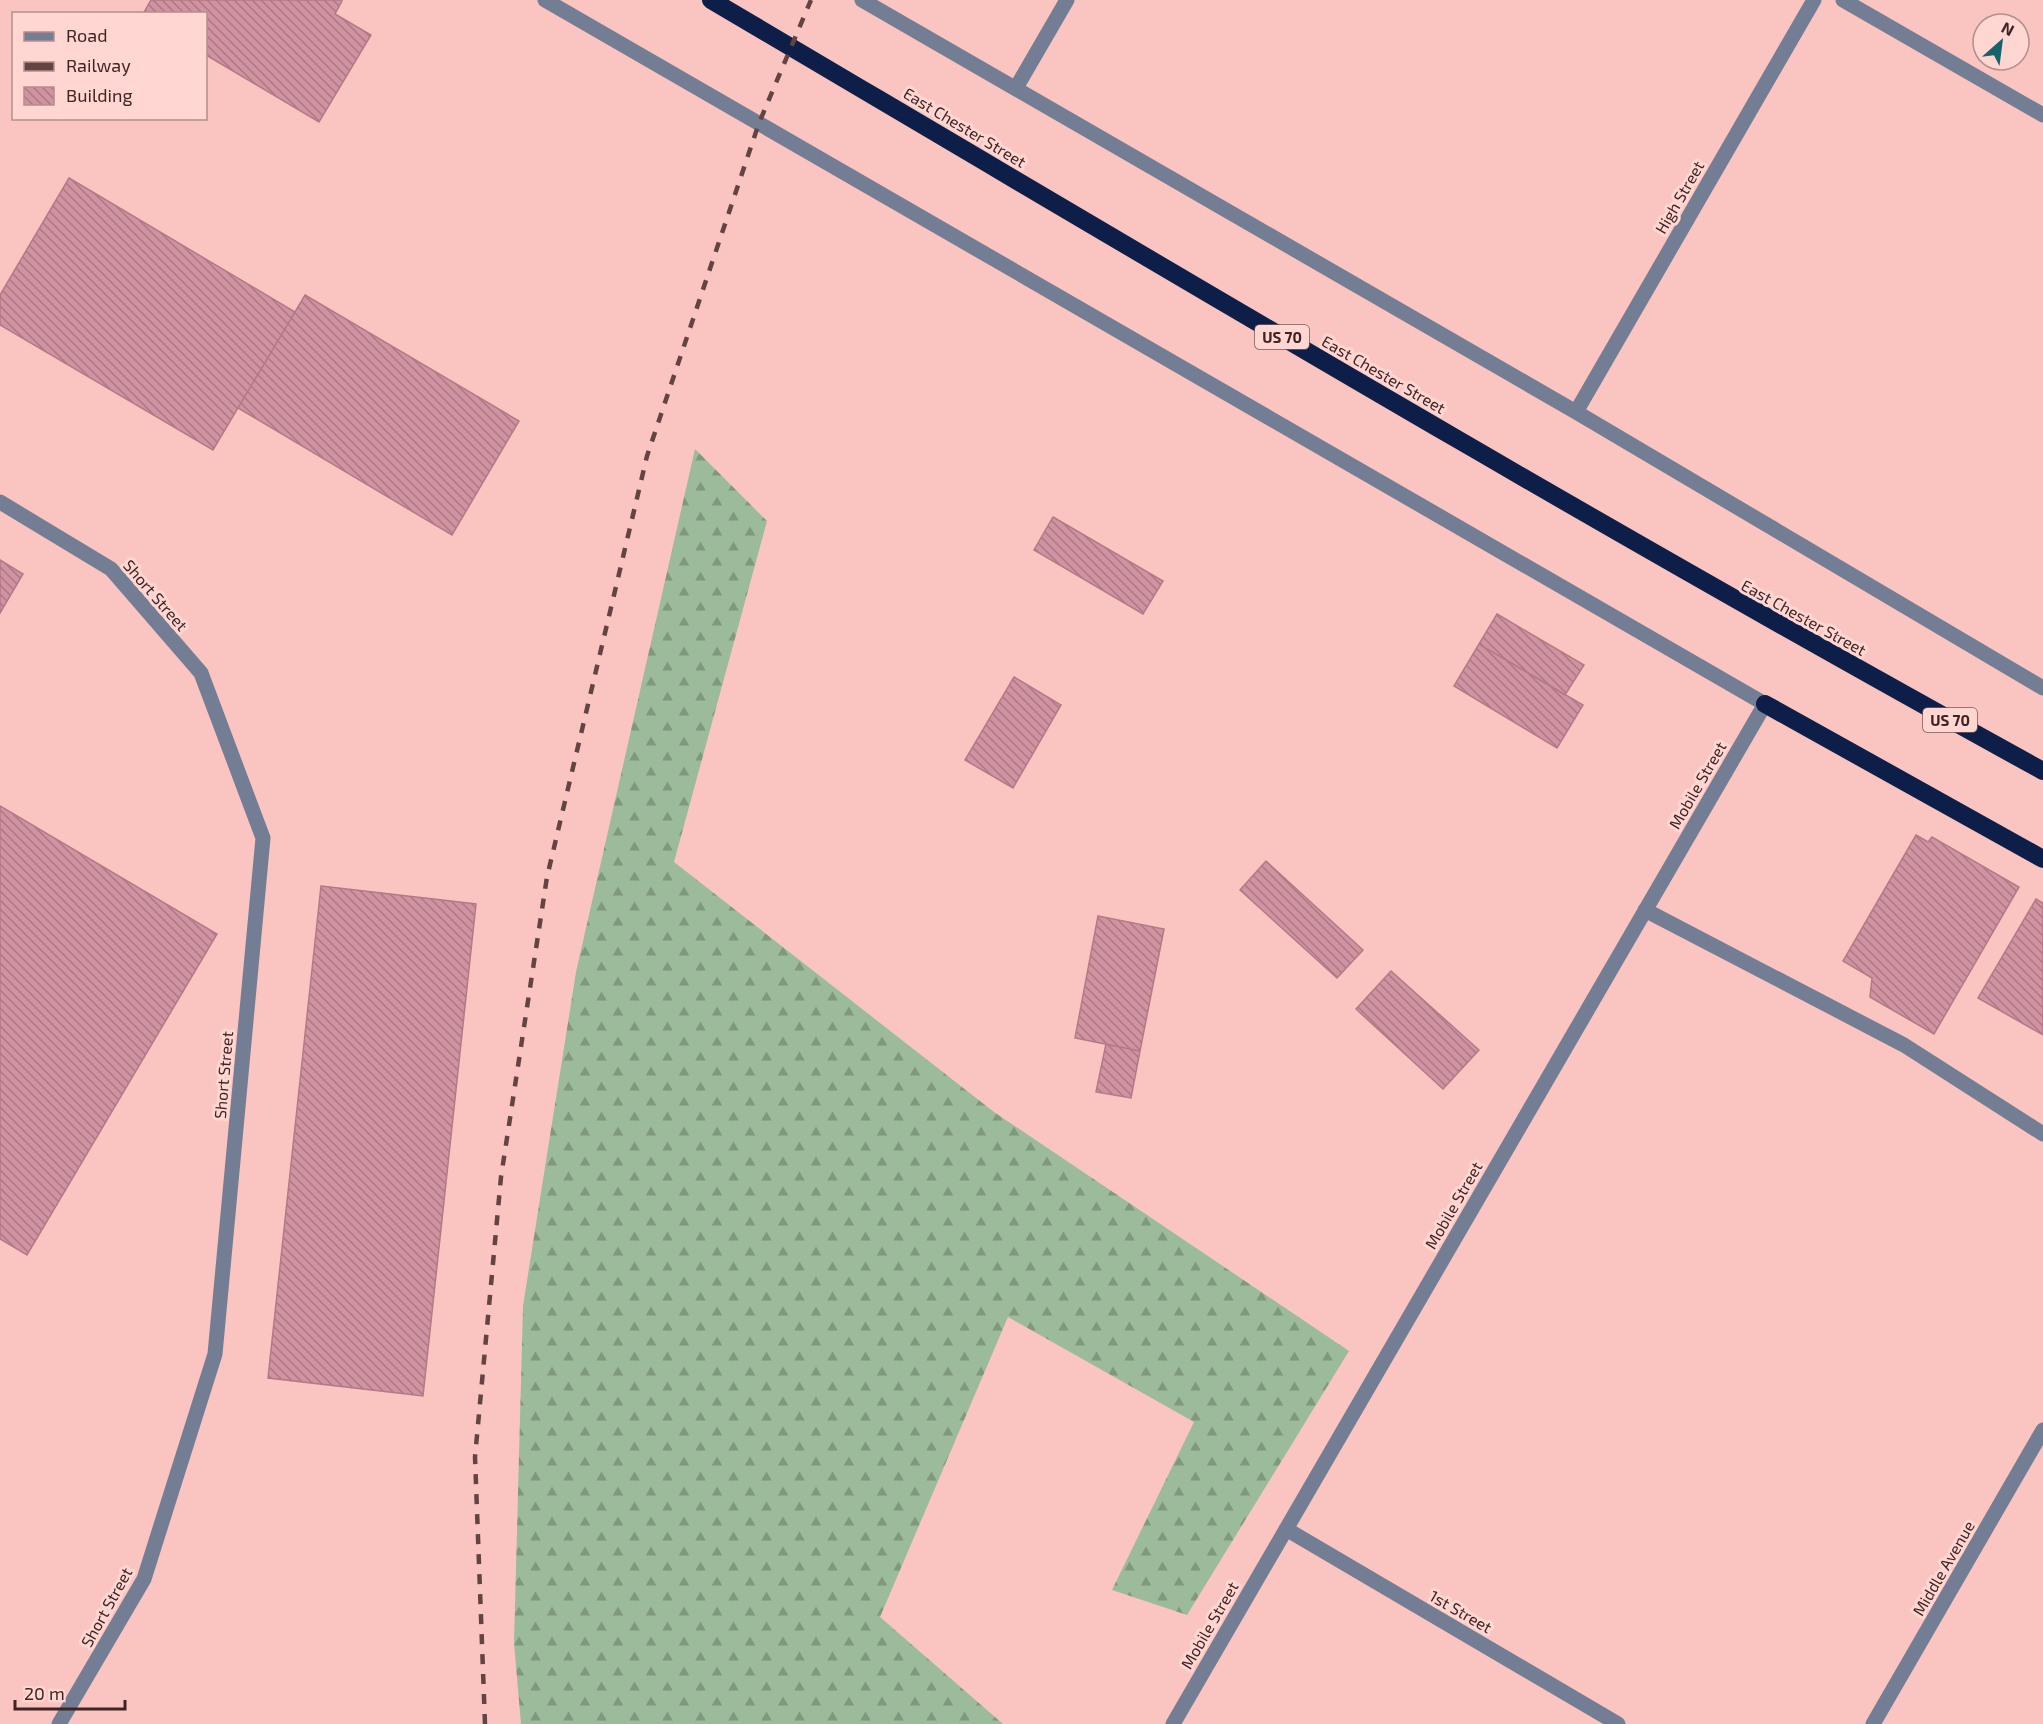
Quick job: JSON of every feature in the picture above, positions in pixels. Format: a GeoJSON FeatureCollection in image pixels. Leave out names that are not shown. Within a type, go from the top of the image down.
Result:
{"type":"FeatureCollection","features":[{"type":"Feature","properties":{"kind":"highway","name":"East Chester Street"},"geometry":{"type":"LineString","coordinates":[[711,0],[1537,487],[1857,669],[2043,771]]}},
{"type":"Feature","properties":{"kind":"highway"},"geometry":{"type":"LineString","coordinates":[[1765,704],[2043,859]]}},
{"type":"Feature","properties":{"kind":"street"},"geometry":{"type":"LineString","coordinates":[[545,0],[1765,704]]}},
{"type":"Feature","properties":{"kind":"street"},"geometry":{"type":"LineString","coordinates":[[862,0],[1576,412],[2043,688]]}},
{"type":"Feature","properties":{"kind":"street"},"geometry":{"type":"LineString","coordinates":[[1016,88],[1067,0]]}},
{"type":"Feature","properties":{"kind":"street","name":"High Street"},"geometry":{"type":"LineString","coordinates":[[1576,412],[1814,0]]}},
{"type":"Feature","properties":{"kind":"street"},"geometry":{"type":"LineString","coordinates":[[1843,0],[2043,115]]}},
{"type":"Feature","properties":{"kind":"street","name":"Short Street"},"geometry":{"type":"LineString","coordinates":[[0,502],[111,569],[201,673],[263,838],[214,1354],[144,1579],[59,1724]]}},
{"type":"Feature","properties":{"kind":"street","name":"Mobile Street"},"geometry":{"type":"LineString","coordinates":[[1173,1724],[1765,704]]}},
{"type":"Feature","properties":{"kind":"street"},"geometry":{"type":"LineString","coordinates":[[1645,910],[1904,1045],[2043,1134]]}},
{"type":"Feature","properties":{"kind":"street","name":"Middle Avenue"},"geometry":{"type":"LineString","coordinates":[[1873,1724],[2043,1430]]}},
{"type":"Feature","properties":{"kind":"street","name":"1st Street"},"geometry":{"type":"LineString","coordinates":[[1286,1529],[1618,1724]]}},
{"type":"Feature","properties":{"kind":"green space"},"geometry":{"type":"Polygon","coordinates":[[[695,449],[767,521],[674,862],[994,1112],[1349,1351],[1187,1615],[1112,1590],[1194,1422],[1008,1317],[880,1617],[1003,1724],[521,1724],[514,1643],[523,1306],[576,972],[695,449]]]}},
{"type":"Feature","properties":{"kind":"building"},"geometry":{"type":"Polygon","coordinates":[[[151,0],[341,0],[335,14],[371,35],[319,122],[207,56],[207,12],[144,12],[151,0]]]}},
{"type":"Feature","properties":{"kind":"building"},"geometry":{"type":"Polygon","coordinates":[[[69,178],[295,312],[213,450],[0,325],[0,295],[69,178]]]}},
{"type":"Feature","properties":{"kind":"building"},"geometry":{"type":"Polygon","coordinates":[[[305,295],[519,421],[452,535],[238,408],[305,295]]]}},
{"type":"Feature","properties":{"kind":"building"},"geometry":{"type":"Polygon","coordinates":[[[1053,517],[1163,581],[1143,614],[1034,550],[1053,517]]]}},
{"type":"Feature","properties":{"kind":"building"},"geometry":{"type":"Polygon","coordinates":[[[0,560],[23,574],[0,613],[0,560]]]}},
{"type":"Feature","properties":{"kind":"building"},"geometry":{"type":"Polygon","coordinates":[[[1497,614],[1584,665],[1565,695],[1479,644],[1497,614]]]}},
{"type":"Feature","properties":{"kind":"building"},"geometry":{"type":"Polygon","coordinates":[[[1479,644],[1583,705],[1557,748],[1454,686],[1479,644]]]}},
{"type":"Feature","properties":{"kind":"building"},"geometry":{"type":"Polygon","coordinates":[[[1014,677],[1061,705],[1013,788],[965,760],[1014,677]]]}},
{"type":"Feature","properties":{"kind":"building"},"geometry":{"type":"Polygon","coordinates":[[[0,806],[217,934],[27,1255],[0,1239],[0,806]]]}},
{"type":"Feature","properties":{"kind":"building"},"geometry":{"type":"Polygon","coordinates":[[[1916,835],[1928,842],[1932,837],[2019,887],[1934,1034],[1870,997],[1872,978],[1843,961],[1916,835]]]}},
{"type":"Feature","properties":{"kind":"building"},"geometry":{"type":"Polygon","coordinates":[[[1266,861],[1363,950],[1337,978],[1240,890],[1266,861]]]}},
{"type":"Feature","properties":{"kind":"building"},"geometry":{"type":"Polygon","coordinates":[[[321,886],[476,904],[423,1396],[268,1378],[321,886]]]}},
{"type":"Feature","properties":{"kind":"building"},"geometry":{"type":"Polygon","coordinates":[[[2036,899],[2043,903],[2043,1035],[1978,998],[2036,899]]]}},
{"type":"Feature","properties":{"kind":"building"},"geometry":{"type":"Polygon","coordinates":[[[1098,916],[1164,929],[1140,1051],[1075,1038],[1098,916]]]}},
{"type":"Feature","properties":{"kind":"building"},"geometry":{"type":"Polygon","coordinates":[[[1391,971],[1479,1050],[1443,1089],[1356,1009],[1391,971]]]}},
{"type":"Feature","properties":{"kind":"building"},"geometry":{"type":"Polygon","coordinates":[[[1106,1044],[1140,1051],[1131,1098],[1096,1092],[1106,1044]]]}},
{"type":"Feature","properties":{"kind":"railway"},"geometry":{"type":"LineString","coordinates":[[485,1724],[475,1457],[501,1177],[547,877],[647,456],[759,123],[811,0]]}}]}
